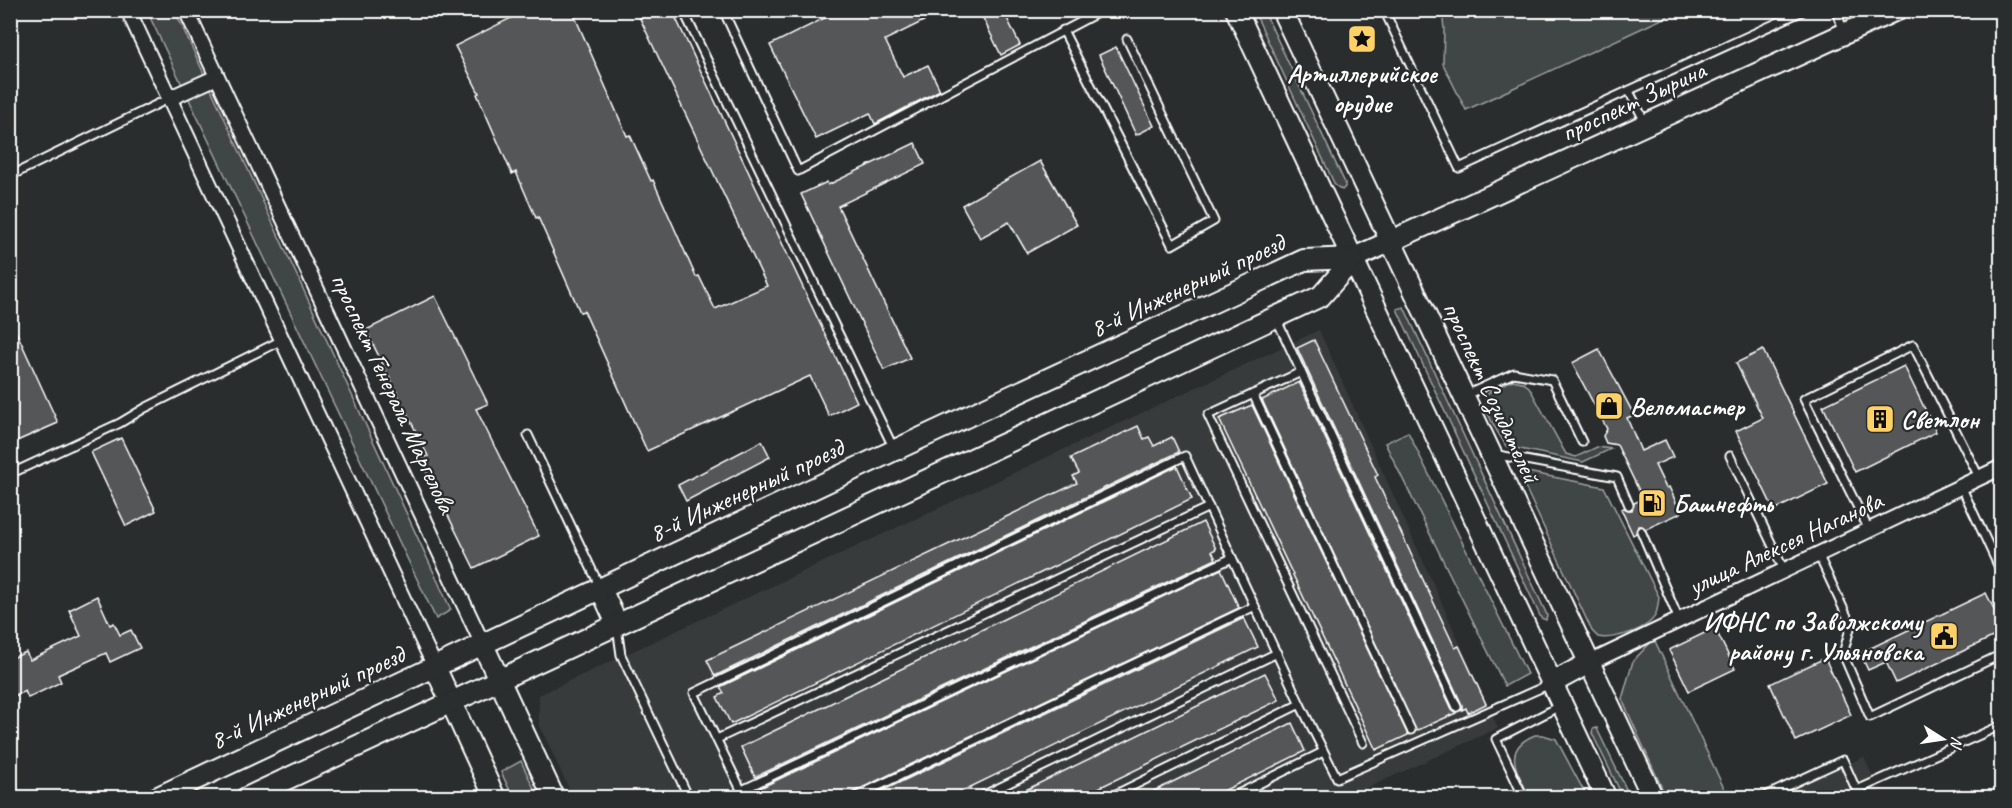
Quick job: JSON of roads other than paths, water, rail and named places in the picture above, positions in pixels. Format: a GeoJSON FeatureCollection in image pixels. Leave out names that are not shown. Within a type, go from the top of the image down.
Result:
{"type":"FeatureCollection","features":[{"type":"Feature","properties":{"kind":"street"},"geometry":{"type":"LineString","coordinates":[[128,10],[495,798]]}},
{"type":"Feature","properties":{"kind":"street","name":"проспект Генерала Маргелова"},"geometry":{"type":"LineString","coordinates":[[186,10],[554,798]]}},
{"type":"Feature","properties":{"kind":"street"},"geometry":{"type":"LineString","coordinates":[[1236,10],[1606,798]]}},
{"type":"Feature","properties":{"kind":"street","name":"проспект Созидателей"},"geometry":{"type":"LineString","coordinates":[[1282,10],[1653,798]]}},
{"type":"Feature","properties":{"kind":"street","name":"проспект Зырина"},"geometry":{"type":"LineString","coordinates":[[1354,258],[1896,10]]}},
{"type":"Feature","properties":{"kind":"street"},"geometry":{"type":"LineString","coordinates":[[170,99],[214,71]]}},
{"type":"Feature","properties":{"kind":"street"},"geometry":{"type":"LineString","coordinates":[[246,798],[1321,296],[1354,258]]}},
{"type":"Feature","properties":{"kind":"street","name":"8-й Инженерный проезд"},"geometry":{"type":"LineString","coordinates":[[156,798],[1304,260],[1354,258]]}},
{"type":"Feature","properties":{"kind":"street","name":"улица Алексея Наганова"},"geometry":{"type":"LineString","coordinates":[[1589,663],[2001,467]]}},
{"type":"Feature","properties":{"kind":"street"},"geometry":{"type":"LineString","coordinates":[[601,589],[617,624]]}},
{"type":"Feature","properties":{"kind":"street"},"geometry":{"type":"LineString","coordinates":[[1552,683],[1589,663]]}},
{"type":"Feature","properties":{"kind":"lane"},"geometry":{"type":"LineString","coordinates":[[683,10],[895,450]]}},
{"type":"Feature","properties":{"kind":"lane"},"geometry":{"type":"LineString","coordinates":[[723,10],[798,171],[1103,10]]}},
{"type":"Feature","properties":{"kind":"lane"},"geometry":{"type":"LineString","coordinates":[[1384,10],[1459,168],[1805,10]]}},
{"type":"Feature","properties":{"kind":"lane"},"geometry":{"type":"LineString","coordinates":[[1835,10],[1846,34]]}},
{"type":"Feature","properties":{"kind":"lane"},"geometry":{"type":"LineString","coordinates":[[1063,30],[1172,245],[1214,221],[1127,39]]}},
{"type":"Feature","properties":{"kind":"lane"},"geometry":{"type":"LineString","coordinates":[[1629,91],[1647,124]]}},
{"type":"Feature","properties":{"kind":"lane"},"geometry":{"type":"LineString","coordinates":[[10,176],[170,99]]}},
{"type":"Feature","properties":{"kind":"lane"},"geometry":{"type":"LineString","coordinates":[[1275,317],[1457,707]]}},
{"type":"Feature","properties":{"kind":"lane"},"geometry":{"type":"LineString","coordinates":[[11,473],[120,423],[144,408],[282,340]]}},
{"type":"Feature","properties":{"kind":"lane"},"geometry":{"type":"LineString","coordinates":[[1869,530],[1804,399],[1914,345],[1979,477]]}},
{"type":"Feature","properties":{"kind":"lane"},"geometry":{"type":"LineString","coordinates":[[1301,372],[1208,415],[1363,744]]}},
{"type":"Feature","properties":{"kind":"lane"},"geometry":{"type":"LineString","coordinates":[[1464,396],[1514,372],[1551,380],[1582,442]]}},
{"type":"Feature","properties":{"kind":"lane"},"geometry":{"type":"LineString","coordinates":[[1253,394],[1411,729]]}},
{"type":"Feature","properties":{"kind":"lane"},"geometry":{"type":"LineString","coordinates":[[528,435],[601,589]]}},
{"type":"Feature","properties":{"kind":"lane"},"geometry":{"type":"LineString","coordinates":[[1491,453],[1617,477],[1629,506]]}},
{"type":"Feature","properties":{"kind":"lane"},"geometry":{"type":"LineString","coordinates":[[1232,558],[743,794],[694,693],[1185,456],[1300,704],[1337,778],[1552,683]]}},
{"type":"Feature","properties":{"kind":"lane"},"geometry":{"type":"LineString","coordinates":[[1730,456],[1784,570]]}},
{"type":"Feature","properties":{"kind":"lane"},"geometry":{"type":"LineString","coordinates":[[1961,486],[2001,574]]}},
{"type":"Feature","properties":{"kind":"lane"},"geometry":{"type":"LineString","coordinates":[[717,740],[1209,507]]}},
{"type":"Feature","properties":{"kind":"lane"},"geometry":{"type":"LineString","coordinates":[[1641,531],[1679,620]]}},
{"type":"Feature","properties":{"kind":"lane"},"geometry":{"type":"LineString","coordinates":[[1818,554],[1851,625],[1843,654],[1870,717],[2001,654]]}},
{"type":"Feature","properties":{"kind":"lane"},"geometry":{"type":"LineString","coordinates":[[853,798],[1255,606]]}},
{"type":"Feature","properties":{"kind":"lane"},"geometry":{"type":"LineString","coordinates":[[617,624],[621,656],[689,798]]}},
{"type":"Feature","properties":{"kind":"lane"},"geometry":{"type":"LineString","coordinates":[[978,798],[1277,653]]}},
{"type":"Feature","properties":{"kind":"lane"},"geometry":{"type":"LineString","coordinates":[[1108,798],[1300,704]]}},
{"type":"Feature","properties":{"kind":"lane"},"geometry":{"type":"LineString","coordinates":[[1524,798],[1496,740],[1563,705]]}},
{"type":"Feature","properties":{"kind":"lane"},"geometry":{"type":"LineString","coordinates":[[1761,798],[1843,760],[1859,794],[2001,725]]}},
{"type":"Feature","properties":{"kind":"lane"},"geometry":{"type":"LineString","coordinates":[[1230,798],[1323,752]]}},
{"type":"Feature","properties":{"kind":"place","name":"Артиллерийское орудие"},"geometry":{"type":"Point","coordinates":[1362,39]}},
{"type":"Feature","properties":{"kind":"place","name":"Веломастер"},"geometry":{"type":"Point","coordinates":[1609,406]}},
{"type":"Feature","properties":{"kind":"place","name":"Светлон"},"geometry":{"type":"Point","coordinates":[1880,419]}},
{"type":"Feature","properties":{"kind":"place","name":"Башнефть"},"geometry":{"type":"Point","coordinates":[1652,503]}},
{"type":"Feature","properties":{"kind":"place","name":"ИФНС по Заволжскому району г. Ульяновска"},"geometry":{"type":"Point","coordinates":[1944,636]}}]}
